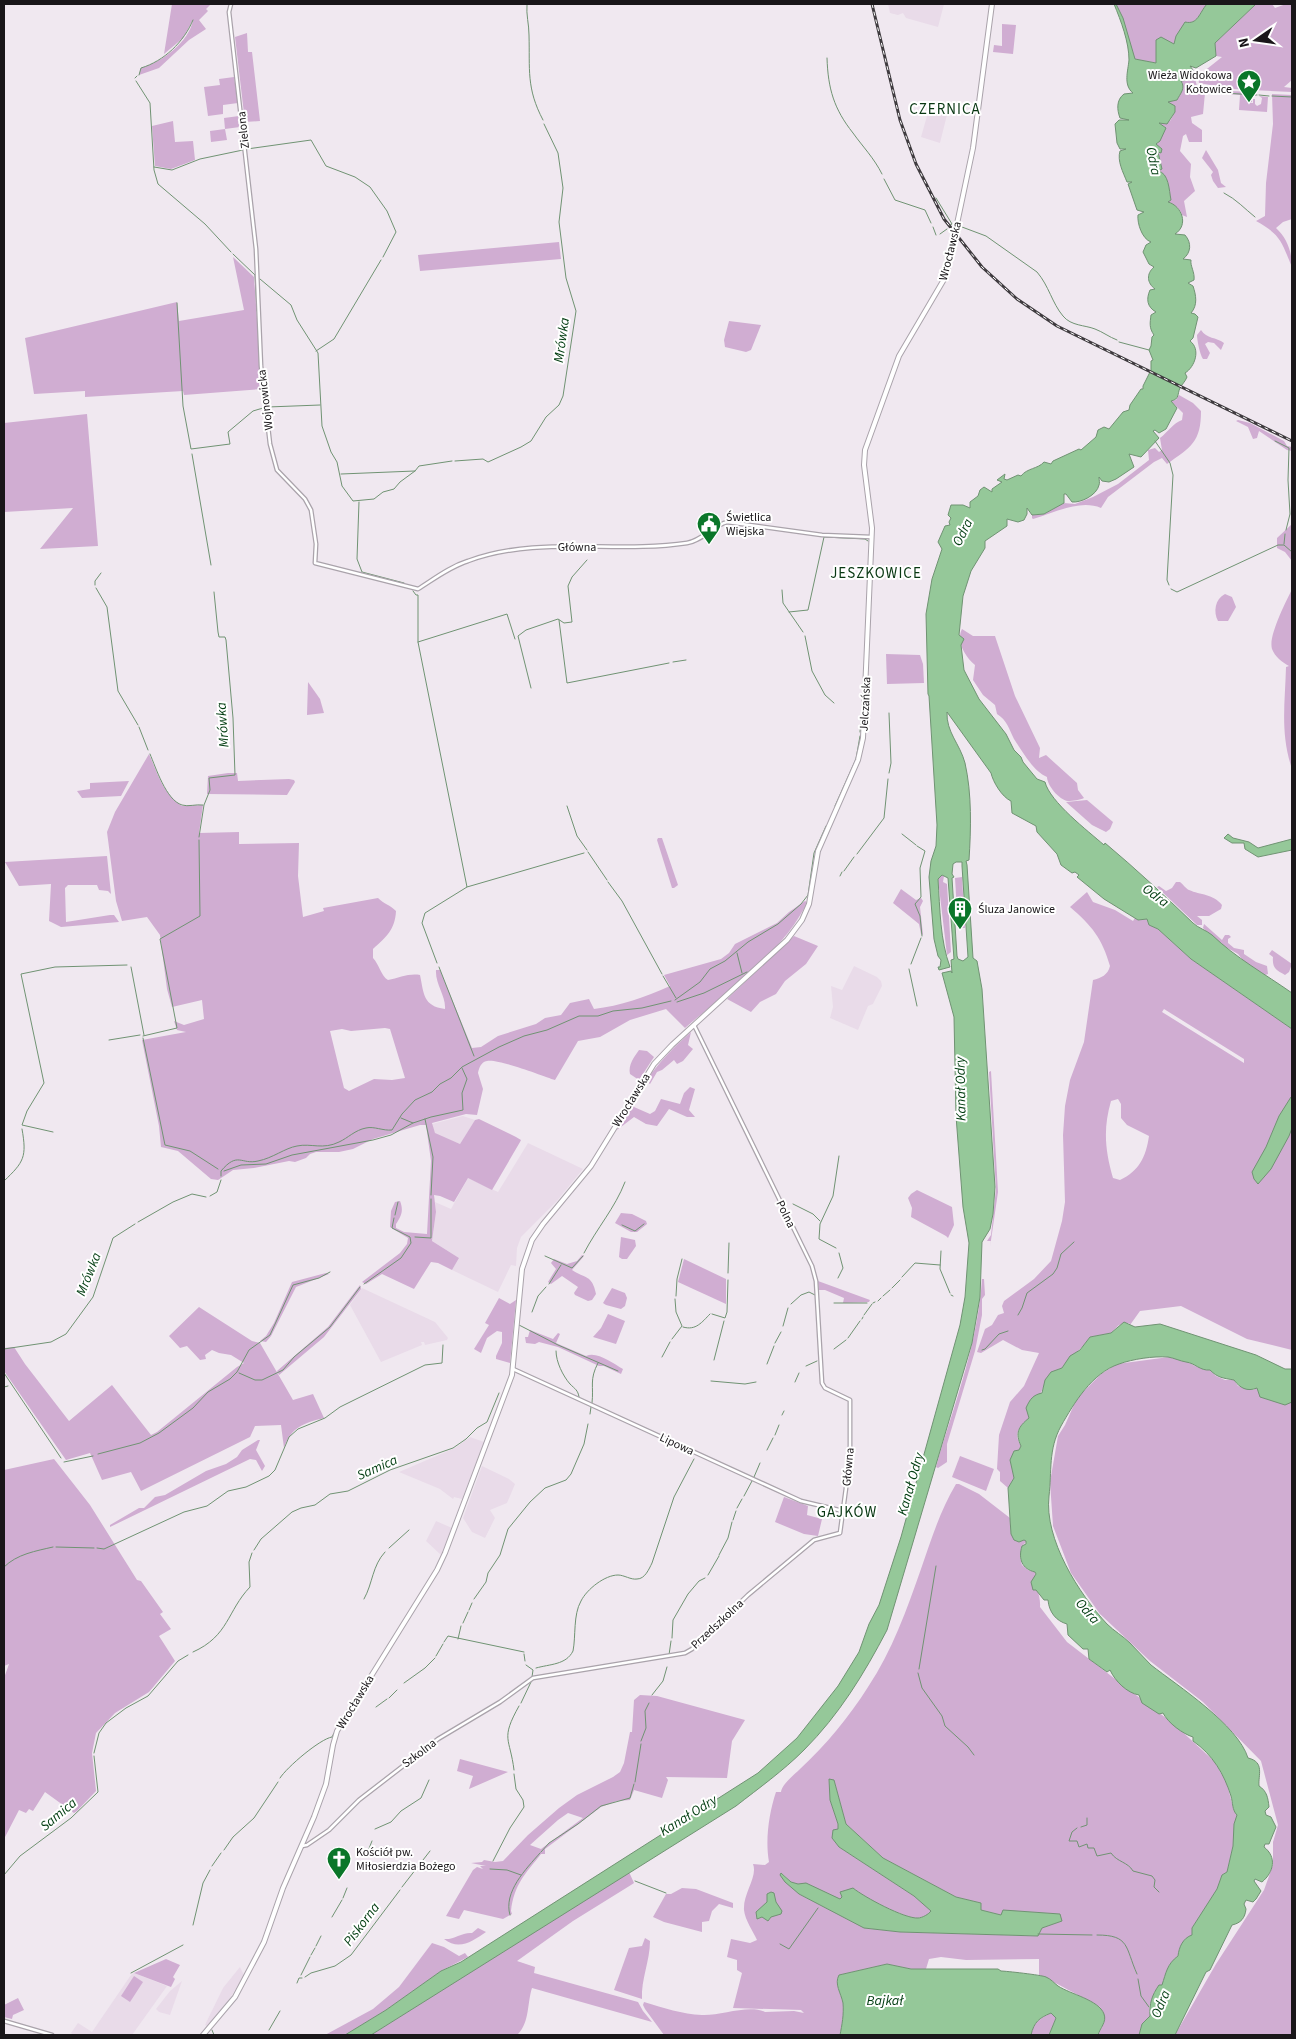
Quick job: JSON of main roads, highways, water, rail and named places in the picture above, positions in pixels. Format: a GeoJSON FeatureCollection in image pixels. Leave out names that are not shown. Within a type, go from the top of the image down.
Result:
{"type":"FeatureCollection","features":[{"type":"Feature","properties":{"kind":"main road","name":"Wrocławska"},"geometry":{"type":"LineString","coordinates":[[866,483],[864,465],[867,440],[896,364],[909,338],[941,288],[948,271],[973,148],[992,4]]}},
{"type":"Feature","properties":{"kind":"main road","name":"Jelczańska"},"geometry":{"type":"LineString","coordinates":[[805,914],[809,904],[818,851],[862,750],[872,537],[871,511],[866,483]]}},
{"type":"Feature","properties":{"kind":"main road","name":"Wrocławska"},"geometry":{"type":"LineString","coordinates":[[203,2035],[240,1990],[265,1939],[283,1888],[307,1836],[326,1784],[337,1732],[440,1563],[507,1390],[513,1369],[522,1269],[527,1252],[536,1233],[591,1166],[654,1064],[786,940],[805,914]]}},
{"type":"Feature","properties":{"kind":"water"},"geometry":{"type":"Polygon","coordinates":[[[1114,4],[1116,4],[1123,18],[1135,59],[1156,63],[1156,40],[1161,37],[1174,44],[1176,36],[1185,22],[1196,20],[1207,4],[1256,4],[1215,43],[1216,56],[1196,68],[1190,66],[1193,70],[1188,80],[1181,81],[1183,89],[1177,100],[1168,102],[1175,106],[1175,112],[1167,124],[1159,123],[1166,128],[1160,141],[1156,144],[1162,149],[1161,153],[1158,152],[1162,169],[1158,171],[1162,172],[1168,182],[1171,200],[1168,202],[1177,207],[1182,216],[1182,226],[1175,234],[1185,235],[1190,245],[1188,254],[1183,259],[1191,260],[1194,274],[1194,280],[1188,283],[1193,286],[1196,296],[1195,307],[1191,313],[1198,317],[1193,338],[1190,341],[1195,349],[1195,358],[1192,367],[1185,373],[1187,377],[1180,388],[1177,398],[1171,401],[1177,408],[1166,429],[1159,433],[1155,430],[1153,431],[1159,438],[1141,457],[1129,454],[1134,467],[1109,482],[1102,481],[1099,477],[1098,489],[1084,500],[1072,502],[1064,494],[1064,503],[1044,514],[1032,515],[1027,508],[1024,520],[1018,522],[1007,519],[1007,526],[985,541],[985,548],[971,571],[963,596],[959,635],[964,639],[961,645],[964,670],[979,699],[1006,734],[1014,750],[1037,779],[1045,782],[1048,790],[1070,816],[1128,863],[1195,925],[1210,933],[1241,958],[1292,993],[1292,1029],[1191,959],[1158,929],[1149,925],[1147,919],[1138,920],[1104,899],[1077,877],[1079,875],[1075,872],[1072,873],[1061,865],[1057,854],[1037,832],[1036,826],[1012,813],[1011,801],[998,789],[991,773],[947,712],[951,732],[963,756],[969,787],[970,836],[969,860],[966,861],[973,958],[977,961],[982,989],[995,1187],[990,1229],[982,1242],[980,1297],[972,1343],[887,1630],[850,1693],[817,1737],[788,1765],[736,1806],[371,2035],[345,2035],[386,2010],[441,1971],[461,1962],[758,1773],[797,1738],[838,1686],[859,1652],[869,1624],[879,1605],[901,1537],[960,1325],[965,1297],[969,1243],[963,1207],[956,1116],[954,1017],[942,973],[951,971],[952,973],[951,960],[954,959],[948,878],[942,875],[938,879],[942,935],[950,967],[939,970],[938,967],[940,967],[941,960],[938,956],[934,939],[929,877],[931,861],[936,846],[937,825],[928,694],[926,614],[932,579],[942,549],[938,542],[945,526],[950,525],[951,518],[948,515],[951,505],[963,505],[970,508],[970,502],[978,496],[980,490],[984,487],[992,492],[992,489],[1002,482],[997,480],[1005,474],[1004,479],[1007,480],[1018,475],[1021,476],[1026,471],[1044,462],[1051,464],[1053,461],[1079,449],[1081,450],[1096,437],[1098,430],[1104,427],[1109,429],[1123,412],[1129,410],[1130,405],[1141,389],[1143,389],[1151,370],[1151,361],[1153,360],[1149,350],[1154,335],[1150,321],[1151,315],[1156,312],[1149,305],[1148,297],[1150,290],[1155,289],[1150,284],[1148,278],[1154,267],[1149,264],[1143,252],[1146,245],[1151,242],[1145,238],[1138,222],[1138,215],[1144,212],[1137,210],[1128,184],[1132,182],[1127,182],[1119,159],[1120,151],[1126,149],[1120,149],[1117,143],[1115,124],[1119,120],[1129,120],[1120,118],[1118,102],[1124,94],[1133,93],[1127,82],[1128,46],[1114,4]],[[962,862],[953,864],[952,874],[954,877],[952,878],[957,956],[958,959],[963,961],[968,957],[962,862]]]}},
{"type":"Feature","properties":{"kind":"water"},"geometry":{"type":"Polygon","coordinates":[[[1228,834],[1233,838],[1249,842],[1258,848],[1292,839],[1292,850],[1258,857],[1245,849],[1244,843],[1232,843],[1224,838],[1228,834]]]}},
{"type":"Feature","properties":{"kind":"water"},"geometry":{"type":"Polygon","coordinates":[[[1291,1097],[1292,1128],[1289,1136],[1271,1169],[1258,1184],[1252,1172],[1266,1147],[1279,1116],[1291,1097]]]}},
{"type":"Feature","properties":{"kind":"water","name":"Odra"},"geometry":{"type":"Polygon","coordinates":[[[1124,1322],[1135,1327],[1160,1324],[1256,1355],[1285,1369],[1292,1369],[1292,1402],[1285,1405],[1260,1397],[1257,1388],[1250,1390],[1244,1388],[1234,1380],[1221,1377],[1210,1370],[1170,1357],[1143,1358],[1119,1364],[1100,1374],[1078,1399],[1061,1426],[1052,1452],[1049,1513],[1052,1530],[1075,1582],[1107,1624],[1127,1640],[1151,1665],[1206,1707],[1232,1732],[1242,1745],[1248,1758],[1259,1766],[1259,1786],[1265,1792],[1269,1804],[1265,1811],[1266,1815],[1271,1817],[1276,1827],[1269,1844],[1265,1844],[1264,1847],[1271,1855],[1272,1860],[1269,1874],[1262,1882],[1255,1879],[1254,1881],[1261,1891],[1253,1902],[1246,1900],[1244,1904],[1246,1909],[1244,1917],[1238,1923],[1232,1925],[1175,2035],[1139,2035],[1142,2024],[1150,2016],[1154,1992],[1159,1985],[1162,1985],[1171,1962],[1178,1956],[1182,1943],[1192,1935],[1192,1928],[1217,1889],[1222,1875],[1227,1872],[1237,1815],[1233,1809],[1231,1796],[1217,1766],[1206,1752],[1193,1741],[1193,1737],[1176,1728],[1163,1713],[1159,1714],[1142,1703],[1139,1695],[1130,1692],[1122,1686],[1110,1670],[1107,1672],[1089,1659],[1088,1649],[1083,1649],[1068,1635],[1067,1624],[1060,1621],[1054,1615],[1048,1600],[1044,1600],[1036,1590],[1033,1590],[1031,1582],[1036,1574],[1024,1566],[1021,1559],[1022,1546],[1026,1544],[1026,1541],[1019,1542],[1014,1540],[1011,1534],[1008,1488],[1014,1478],[1010,1460],[1014,1451],[1019,1450],[1021,1446],[1018,1434],[1022,1424],[1029,1418],[1027,1405],[1034,1396],[1042,1393],[1045,1380],[1051,1372],[1062,1368],[1070,1356],[1080,1350],[1090,1337],[1111,1333],[1124,1322]]]}},
{"type":"Feature","properties":{"kind":"water"},"geometry":{"type":"Polygon","coordinates":[[[829,1779],[834,1780],[846,1824],[883,1858],[956,1897],[981,1903],[981,1910],[1001,1915],[1003,1910],[1060,1914],[1062,1921],[1042,1928],[1038,1936],[900,1932],[864,1928],[799,1894],[785,1882],[780,1875],[781,1873],[791,1882],[798,1884],[806,1883],[840,1899],[842,1897],[840,1892],[853,1888],[866,1897],[904,1915],[918,1918],[927,1915],[931,1911],[914,1896],[839,1847],[832,1838],[833,1830],[838,1829],[838,1824],[830,1800],[829,1779]]]}},
{"type":"Feature","properties":{"kind":"water"},"geometry":{"type":"Polygon","coordinates":[[[774,1893],[776,1902],[782,1911],[781,1914],[771,1917],[768,1921],[762,1917],[757,1919],[756,1912],[767,1902],[767,1894],[774,1893]]]}},
{"type":"Feature","properties":{"kind":"water","name":"Bajkał"},"geometry":{"type":"Polygon","coordinates":[[[887,1964],[911,1969],[998,1969],[1001,1971],[1043,1976],[1063,1989],[1096,2005],[1104,2014],[1104,2022],[1098,2035],[1049,2035],[1056,2018],[1051,2013],[1038,2021],[1031,2035],[840,2035],[843,2003],[838,1985],[839,1975],[887,1964]]]}},
{"type":"Feature","properties":{"kind":"waterway","name":"Mrówka"},"geometry":{"type":"LineString","coordinates":[[527,4],[531,88],[543,120]]}},
{"type":"Feature","properties":{"kind":"waterway"},"geometry":{"type":"LineString","coordinates":[[139,75],[141,68],[158,61],[179,43],[193,20]]}},
{"type":"Feature","properties":{"kind":"waterway"},"geometry":{"type":"LineString","coordinates":[[827,58],[833,98],[841,116],[882,174]]}},
{"type":"Feature","properties":{"kind":"waterway"},"geometry":{"type":"LineString","coordinates":[[136,81],[150,103],[154,170],[158,184],[205,224],[231,252]]}},
{"type":"Feature","properties":{"kind":"waterway"},"geometry":{"type":"LineString","coordinates":[[1212,92],[1220,93]]}},
{"type":"Feature","properties":{"kind":"waterway"},"geometry":{"type":"LineString","coordinates":[[1223,93],[1257,95]]}},
{"type":"Feature","properties":{"kind":"waterway"},"geometry":{"type":"LineString","coordinates":[[1259,95],[1269,96]]}},
{"type":"Feature","properties":{"kind":"waterway"},"geometry":{"type":"LineString","coordinates":[[1272,96],[1292,97]]}},
{"type":"Feature","properties":{"kind":"waterway","name":"Mrówka"},"geometry":{"type":"LineString","coordinates":[[455,461],[483,459],[488,462],[531,441],[546,417],[559,405],[563,396],[576,311],[566,278],[559,222],[563,188],[558,153],[544,124]]}},
{"type":"Feature","properties":{"kind":"waterway"},"geometry":{"type":"LineString","coordinates":[[247,149],[311,140],[326,166],[355,177],[370,187],[387,211],[396,232],[383,257]]}},
{"type":"Feature","properties":{"kind":"waterway"},"geometry":{"type":"LineString","coordinates":[[154,167],[172,170],[200,159],[243,150]]}},
{"type":"Feature","properties":{"kind":"waterway"},"geometry":{"type":"LineString","coordinates":[[884,179],[895,200],[925,210],[931,223]]}},
{"type":"Feature","properties":{"kind":"waterway"},"geometry":{"type":"LineString","coordinates":[[1224,193],[1255,217]]}},
{"type":"Feature","properties":{"kind":"waterway"},"geometry":{"type":"LineString","coordinates":[[936,198],[952,224],[950,225]]}},
{"type":"Feature","properties":{"kind":"waterway"},"geometry":{"type":"LineString","coordinates":[[933,227],[936,235]]}},
{"type":"Feature","properties":{"kind":"waterway"},"geometry":{"type":"LineString","coordinates":[[962,227],[986,236],[1037,272],[1045,283],[1059,311],[1066,319],[1095,329],[1117,340]]}},
{"type":"Feature","properties":{"kind":"waterway"},"geometry":{"type":"LineString","coordinates":[[940,234],[947,229]]}},
{"type":"Feature","properties":{"kind":"waterway"},"geometry":{"type":"LineString","coordinates":[[233,254],[255,275],[257,311]]}},
{"type":"Feature","properties":{"kind":"waterway"},"geometry":{"type":"LineString","coordinates":[[316,351],[334,339],[381,260]]}},
{"type":"Feature","properties":{"kind":"waterway","name":"Mrówka"},"geometry":{"type":"LineString","coordinates":[[260,279],[291,305],[297,320],[318,353],[322,426],[331,452],[337,462],[342,486],[353,501],[374,499],[383,492],[394,489],[419,466],[452,461]]}},
{"type":"Feature","properties":{"kind":"waterway"},"geometry":{"type":"LineString","coordinates":[[177,303],[183,406],[191,449],[230,444],[228,432],[253,411],[263,408]]}},
{"type":"Feature","properties":{"kind":"waterway"},"geometry":{"type":"LineString","coordinates":[[1119,342],[1149,350]]}},
{"type":"Feature","properties":{"kind":"waterway","name":"Mrówka"},"geometry":{"type":"LineString","coordinates":[[268,407],[320,405]]}},
{"type":"Feature","properties":{"kind":"waterway"},"geometry":{"type":"LineString","coordinates":[[1155,441],[1170,463],[1173,475],[1167,580],[1169,585]]}},
{"type":"Feature","properties":{"kind":"waterway"},"geometry":{"type":"LineString","coordinates":[[1275,441],[1289,448],[1290,514],[1286,530]]}},
{"type":"Feature","properties":{"kind":"waterway","name":"Mrówka"},"geometry":{"type":"LineString","coordinates":[[192,454],[211,565]]}},
{"type":"Feature","properties":{"kind":"waterway"},"geometry":{"type":"LineString","coordinates":[[341,474],[415,471]]}},
{"type":"Feature","properties":{"kind":"waterway"},"geometry":{"type":"LineString","coordinates":[[359,502],[357,559],[362,572],[404,583]]}},
{"type":"Feature","properties":{"kind":"waterway"},"geometry":{"type":"LineString","coordinates":[[1284,544],[1285,534]]}},
{"type":"Feature","properties":{"kind":"waterway"},"geometry":{"type":"LineString","coordinates":[[789,612],[808,610],[824,537],[865,539],[868,541]]}},
{"type":"Feature","properties":{"kind":"waterway"},"geometry":{"type":"LineString","coordinates":[[1171,589],[1177,592],[1278,545],[1284,545],[1292,552]]}},
{"type":"Feature","properties":{"kind":"waterway"},"geometry":{"type":"LineString","coordinates":[[531,688],[518,636],[526,630],[558,619],[564,623],[572,622],[568,586],[572,577],[587,560]]}},
{"type":"Feature","properties":{"kind":"waterway"},"geometry":{"type":"LineString","coordinates":[[95,585],[95,581],[101,573]]}},
{"type":"Feature","properties":{"kind":"waterway"},"geometry":{"type":"LineString","coordinates":[[96,588],[107,607],[118,691],[138,725]]}},
{"type":"Feature","properties":{"kind":"waterway"},"geometry":{"type":"LineString","coordinates":[[782,590],[783,603],[803,632]]}},
{"type":"Feature","properties":{"kind":"waterway"},"geometry":{"type":"LineString","coordinates":[[413,591],[418,595],[418,642],[467,887],[425,913],[422,923],[437,963]]}},
{"type":"Feature","properties":{"kind":"waterway","name":"Mrówka"},"geometry":{"type":"LineString","coordinates":[[199,837],[204,805],[210,790],[209,778],[235,775],[233,718],[226,640],[225,637],[219,637],[214,592]]}},
{"type":"Feature","properties":{"kind":"waterway"},"geometry":{"type":"LineString","coordinates":[[418,642],[507,614],[515,639]]}},
{"type":"Feature","properties":{"kind":"waterway"},"geometry":{"type":"LineString","coordinates":[[559,620],[567,683],[669,663]]}},
{"type":"Feature","properties":{"kind":"waterway"},"geometry":{"type":"LineString","coordinates":[[805,636],[812,671],[825,695],[834,703]]}},
{"type":"Feature","properties":{"kind":"waterway"},"geometry":{"type":"LineString","coordinates":[[673,662],[686,660]]}},
{"type":"Feature","properties":{"kind":"waterway"},"geometry":{"type":"LineString","coordinates":[[889,713],[891,763],[889,773]]}},
{"type":"Feature","properties":{"kind":"waterway"},"geometry":{"type":"LineString","coordinates":[[860,732],[861,719]]}},
{"type":"Feature","properties":{"kind":"waterway"},"geometry":{"type":"LineString","coordinates":[[139,727],[148,750]]}},
{"type":"Feature","properties":{"kind":"waterway"},"geometry":{"type":"LineString","coordinates":[[835,806],[856,759],[860,736]]}},
{"type":"Feature","properties":{"kind":"waterway"},"geometry":{"type":"LineString","coordinates":[[150,754],[162,783],[176,802],[184,806],[203,805]]}},
{"type":"Feature","properties":{"kind":"waterway"},"geometry":{"type":"LineString","coordinates":[[857,854],[884,818],[888,779]]}},
{"type":"Feature","properties":{"kind":"waterway"},"geometry":{"type":"LineString","coordinates":[[567,806],[577,836],[587,850]]}},
{"type":"Feature","properties":{"kind":"waterway"},"geometry":{"type":"LineString","coordinates":[[675,1000],[700,982],[710,969],[725,961],[748,942],[778,924],[801,904],[808,895],[814,853],[826,826]]}},
{"type":"Feature","properties":{"kind":"waterway"},"geometry":{"type":"LineString","coordinates":[[902,834],[916,845]]}},
{"type":"Feature","properties":{"kind":"waterway","name":"Mrówka"},"geometry":{"type":"LineString","coordinates":[[143,1036],[177,1028],[160,939],[200,916],[199,840]]}},
{"type":"Feature","properties":{"kind":"waterway"},"geometry":{"type":"LineString","coordinates":[[917,846],[925,851],[920,868],[921,897],[915,904],[920,916],[922,936]]}},
{"type":"Feature","properties":{"kind":"waterway"},"geometry":{"type":"LineString","coordinates":[[588,852],[607,880]]}},
{"type":"Feature","properties":{"kind":"waterway"},"geometry":{"type":"LineString","coordinates":[[467,887],[584,853]]}},
{"type":"Feature","properties":{"kind":"waterway"},"geometry":{"type":"LineString","coordinates":[[844,871],[854,857]]}},
{"type":"Feature","properties":{"kind":"waterway"},"geometry":{"type":"LineString","coordinates":[[840,876],[842,872]]}},
{"type":"Feature","properties":{"kind":"waterway"},"geometry":{"type":"LineString","coordinates":[[608,882],[622,901],[662,974]]}},
{"type":"Feature","properties":{"kind":"waterway"},"geometry":{"type":"LineString","coordinates":[[911,964],[921,938]]}},
{"type":"Feature","properties":{"kind":"waterway"},"geometry":{"type":"LineString","coordinates":[[737,953],[742,973]]}},
{"type":"Feature","properties":{"kind":"waterway"},"geometry":{"type":"LineString","coordinates":[[53,1132],[22,1125],[27,1111],[44,1083],[21,974],[55,967],[127,965]]}},
{"type":"Feature","properties":{"kind":"waterway"},"geometry":{"type":"LineString","coordinates":[[131,967],[144,1035]]}},
{"type":"Feature","properties":{"kind":"waterway"},"geometry":{"type":"LineString","coordinates":[[439,967],[474,1056]]}},
{"type":"Feature","properties":{"kind":"waterway"},"geometry":{"type":"LineString","coordinates":[[909,969],[917,1006]]}},
{"type":"Feature","properties":{"kind":"waterway"},"geometry":{"type":"LineString","coordinates":[[677,1002],[704,993],[747,972]]}},
{"type":"Feature","properties":{"kind":"waterway"},"geometry":{"type":"LineString","coordinates":[[663,976],[676,998]]}},
{"type":"Feature","properties":{"kind":"waterway"},"geometry":{"type":"LineString","coordinates":[[221,1176],[221,1171],[236,1160],[258,1161],[297,1146],[328,1146],[358,1130],[366,1128],[392,1130],[402,1114],[415,1100],[432,1092],[462,1067],[524,1036],[547,1030],[579,1016],[598,1016],[613,1011],[642,1008],[671,1001]]}},
{"type":"Feature","properties":{"kind":"waterway"},"geometry":{"type":"LineString","coordinates":[[109,1040],[140,1035]]}},
{"type":"Feature","properties":{"kind":"waterway","name":"Mrówka"},"geometry":{"type":"LineString","coordinates":[[143,1038],[165,1145],[190,1151],[218,1169]]}},
{"type":"Feature","properties":{"kind":"waterway"},"geometry":{"type":"LineString","coordinates":[[401,1118],[413,1123],[463,1110],[462,1093],[467,1079],[462,1068]]}},
{"type":"Feature","properties":{"kind":"waterway"},"geometry":{"type":"LineString","coordinates":[[425,1119],[433,1157],[431,1195]]}},
{"type":"Feature","properties":{"kind":"waterway"},"geometry":{"type":"LineString","coordinates":[[224,1171],[241,1165],[266,1164],[292,1155],[373,1140],[391,1135],[413,1123]]}},
{"type":"Feature","properties":{"kind":"waterway"},"geometry":{"type":"LineString","coordinates":[[4,1181],[20,1164],[24,1153],[22,1129]]}},
{"type":"Feature","properties":{"kind":"waterway"},"geometry":{"type":"LineString","coordinates":[[836,1248],[819,1239],[820,1224],[833,1196],[839,1156]]}},
{"type":"Feature","properties":{"kind":"waterway","name":"Mrówka"},"geometry":{"type":"LineString","coordinates":[[210,1196],[217,1192],[221,1180]]}},
{"type":"Feature","properties":{"kind":"waterway"},"geometry":{"type":"LineString","coordinates":[[584,1253],[616,1201],[625,1182]]}},
{"type":"Feature","properties":{"kind":"waterway","name":"Mrówka"},"geometry":{"type":"LineString","coordinates":[[138,1222],[173,1202],[192,1194],[206,1197]]}},
{"type":"Feature","properties":{"kind":"waterway"},"geometry":{"type":"LineString","coordinates":[[415,1237],[431,1238],[431,1199]]}},
{"type":"Feature","properties":{"kind":"waterway"},"geometry":{"type":"LineString","coordinates":[[395,1215],[398,1202]]}},
{"type":"Feature","properties":{"kind":"waterway"},"geometry":{"type":"LineString","coordinates":[[793,1204],[813,1214],[820,1221]]}},
{"type":"Feature","properties":{"kind":"waterway"},"geometry":{"type":"LineString","coordinates":[[364,1284],[401,1258],[411,1243],[410,1237],[392,1228],[394,1218]]}},
{"type":"Feature","properties":{"kind":"waterway","name":"Mrówka"},"geometry":{"type":"LineString","coordinates":[[4,1349],[51,1342],[66,1334],[93,1297],[113,1238],[135,1224]]}},
{"type":"Feature","properties":{"kind":"waterway"},"geometry":{"type":"LineString","coordinates":[[622,1225],[635,1231],[644,1224]]}},
{"type":"Feature","properties":{"kind":"waterway"},"geometry":{"type":"LineString","coordinates":[[1018,1315],[1027,1293],[1053,1274],[1061,1254],[1074,1242]]}},
{"type":"Feature","properties":{"kind":"waterway"},"geometry":{"type":"LineString","coordinates":[[728,1273],[729,1243]]}},
{"type":"Feature","properties":{"kind":"waterway"},"geometry":{"type":"LineString","coordinates":[[941,1251],[940,1269],[950,1293]]}},
{"type":"Feature","properties":{"kind":"waterway"},"geometry":{"type":"LineString","coordinates":[[838,1278],[843,1268],[839,1253]]}},
{"type":"Feature","properties":{"kind":"waterway"},"geometry":{"type":"LineString","coordinates":[[545,1256],[572,1268],[583,1256]]}},
{"type":"Feature","properties":{"kind":"waterway"},"geometry":{"type":"LineString","coordinates":[[676,1296],[677,1279],[682,1259]]}},
{"type":"Feature","properties":{"kind":"waterway"},"geometry":{"type":"LineString","coordinates":[[902,1277],[915,1263],[940,1265]]}},
{"type":"Feature","properties":{"kind":"waterway"},"geometry":{"type":"LineString","coordinates":[[549,1284],[561,1265]]}},
{"type":"Feature","properties":{"kind":"waterway"},"geometry":{"type":"LineString","coordinates":[[98,1454],[140,1443],[159,1433],[193,1408],[208,1392],[230,1379],[237,1372],[249,1350],[270,1335],[293,1285],[319,1278],[330,1272]]}},
{"type":"Feature","properties":{"kind":"waterway"},"geometry":{"type":"LineString","coordinates":[[712,1314],[725,1318],[727,1312],[728,1280]]}},
{"type":"Feature","properties":{"kind":"waterway"},"geometry":{"type":"LineString","coordinates":[[892,1288],[900,1280]]}},
{"type":"Feature","properties":{"kind":"waterway"},"geometry":{"type":"LineString","coordinates":[[239,1373],[255,1380],[262,1380],[283,1370],[294,1357],[330,1327],[360,1287]]}},
{"type":"Feature","properties":{"kind":"waterway"},"geometry":{"type":"LineString","coordinates":[[532,1312],[538,1296],[546,1287]]}},
{"type":"Feature","properties":{"kind":"waterway"},"geometry":{"type":"LineString","coordinates":[[883,1296],[890,1290]]}},
{"type":"Feature","properties":{"kind":"waterway"},"geometry":{"type":"LineString","coordinates":[[791,1304],[801,1295],[809,1292],[815,1295]]}},
{"type":"Feature","properties":{"kind":"waterway"},"geometry":{"type":"LineString","coordinates":[[878,1301],[881,1298]]}},
{"type":"Feature","properties":{"kind":"waterway"},"geometry":{"type":"LineString","coordinates":[[672,1339],[682,1326],[676,1312],[675,1299]]}},
{"type":"Feature","properties":{"kind":"waterway"},"geometry":{"type":"LineString","coordinates":[[834,1303],[867,1303]]}},
{"type":"Feature","properties":{"kind":"waterway"},"geometry":{"type":"LineString","coordinates":[[864,1315],[872,1304]]}},
{"type":"Feature","properties":{"kind":"waterway"},"geometry":{"type":"LineString","coordinates":[[783,1326],[788,1308]]}},
{"type":"Feature","properties":{"kind":"waterway"},"geometry":{"type":"LineString","coordinates":[[683,1327],[695,1327],[710,1314]]}},
{"type":"Feature","properties":{"kind":"waterway"},"geometry":{"type":"LineString","coordinates":[[714,1360],[724,1321]]}},
{"type":"Feature","properties":{"kind":"waterway"},"geometry":{"type":"LineString","coordinates":[[848,1338],[860,1321]]}},
{"type":"Feature","properties":{"kind":"waterway"},"geometry":{"type":"LineString","coordinates":[[519,1325],[558,1345],[618,1371]]}},
{"type":"Feature","properties":{"kind":"waterway"},"geometry":{"type":"LineString","coordinates":[[982,1350],[999,1334],[1008,1331]]}},
{"type":"Feature","properties":{"kind":"waterway"},"geometry":{"type":"LineString","coordinates":[[775,1343],[781,1332]]}},
{"type":"Feature","properties":{"kind":"waterway"},"geometry":{"type":"LineString","coordinates":[[834,1349],[846,1340]]}},
{"type":"Feature","properties":{"kind":"waterway"},"geometry":{"type":"LineString","coordinates":[[662,1357],[670,1342]]}},
{"type":"Feature","properties":{"kind":"waterway"},"geometry":{"type":"LineString","coordinates":[[97,1548],[104,1549],[184,1512],[207,1506],[228,1491],[246,1487],[269,1476],[275,1470],[289,1437],[298,1429],[325,1418],[340,1407],[425,1365],[442,1363],[443,1345]]}},
{"type":"Feature","properties":{"kind":"waterway"},"geometry":{"type":"LineString","coordinates":[[767,1364],[774,1346]]}},
{"type":"Feature","properties":{"kind":"waterway"},"geometry":{"type":"LineString","coordinates":[[556,1351],[562,1373],[577,1391],[579,1397]]}},
{"type":"Feature","properties":{"kind":"waterway"},"geometry":{"type":"LineString","coordinates":[[806,1366],[817,1361]]}},
{"type":"Feature","properties":{"kind":"waterway"},"geometry":{"type":"LineString","coordinates":[[592,1403],[593,1379],[598,1363]]}},
{"type":"Feature","properties":{"kind":"waterway"},"geometry":{"type":"LineString","coordinates":[[4,1373],[61,1458]]}},
{"type":"Feature","properties":{"kind":"waterway"},"geometry":{"type":"LineString","coordinates":[[795,1382],[799,1373]]}},
{"type":"Feature","properties":{"kind":"waterway"},"geometry":{"type":"LineString","coordinates":[[711,1381],[745,1384],[756,1382]]}},
{"type":"Feature","properties":{"kind":"waterway"},"geometry":{"type":"LineString","coordinates":[[4,1387],[8,1386]]}},
{"type":"Feature","properties":{"kind":"waterway","name":"Samica"},"geometry":{"type":"LineString","coordinates":[[254,1550],[261,1539],[292,1512],[315,1505],[330,1494],[348,1491],[390,1470],[453,1448],[487,1422],[499,1393]]}},
{"type":"Feature","properties":{"kind":"waterway"},"geometry":{"type":"LineString","coordinates":[[590,1414],[591,1407]]}},
{"type":"Feature","properties":{"kind":"waterway"},"geometry":{"type":"LineString","coordinates":[[782,1415],[784,1411]]}},
{"type":"Feature","properties":{"kind":"waterway"},"geometry":{"type":"LineString","coordinates":[[474,1599],[486,1582],[488,1573],[500,1555],[508,1529],[530,1502],[545,1488],[566,1480],[571,1474],[584,1444],[588,1424]]}},
{"type":"Feature","properties":{"kind":"waterway"},"geometry":{"type":"LineString","coordinates":[[775,1435],[779,1425]]}},
{"type":"Feature","properties":{"kind":"waterway"},"geometry":{"type":"LineString","coordinates":[[767,1450],[773,1438]]}},
{"type":"Feature","properties":{"kind":"waterway"},"geometry":{"type":"LineString","coordinates":[[64,1462],[93,1456]]}},
{"type":"Feature","properties":{"kind":"waterway"},"geometry":{"type":"LineString","coordinates":[[536,1668],[557,1663],[570,1656],[573,1651],[578,1607],[584,1596],[592,1588],[608,1577],[620,1575],[632,1579],[640,1579],[646,1573],[652,1563],[674,1497],[694,1459]]}},
{"type":"Feature","properties":{"kind":"waterway"},"geometry":{"type":"LineString","coordinates":[[754,1477],[760,1463]]}},
{"type":"Feature","properties":{"kind":"waterway"},"geometry":{"type":"LineString","coordinates":[[744,1496],[752,1481]]}},
{"type":"Feature","properties":{"kind":"waterway"},"geometry":{"type":"LineString","coordinates":[[737,1508],[742,1499]]}},
{"type":"Feature","properties":{"kind":"waterway"},"geometry":{"type":"LineString","coordinates":[[733,1520],[736,1511]]}},
{"type":"Feature","properties":{"kind":"waterway"},"geometry":{"type":"LineString","coordinates":[[719,1555],[728,1538],[732,1522]]}},
{"type":"Feature","properties":{"kind":"waterway"},"geometry":{"type":"LineString","coordinates":[[389,1548],[409,1530]]}},
{"type":"Feature","properties":{"kind":"waterway"},"geometry":{"type":"LineString","coordinates":[[4,1567],[21,1556],[53,1547]]}},
{"type":"Feature","properties":{"kind":"waterway"},"geometry":{"type":"LineString","coordinates":[[56,1547],[94,1548]]}},
{"type":"Feature","properties":{"kind":"waterway"},"geometry":{"type":"LineString","coordinates":[[364,1599],[375,1569],[385,1552]]}},
{"type":"Feature","properties":{"kind":"waterway","name":"Samica"},"geometry":{"type":"LineString","coordinates":[[193,1652],[205,1646],[221,1631],[236,1605],[250,1587],[249,1562],[252,1553]]}},
{"type":"Feature","properties":{"kind":"waterway"},"geometry":{"type":"LineString","coordinates":[[708,1575],[719,1556]]}},
{"type":"Feature","properties":{"kind":"waterway"},"geometry":{"type":"LineString","coordinates":[[919,1669],[936,1566]]}},
{"type":"Feature","properties":{"kind":"waterway"},"geometry":{"type":"LineString","coordinates":[[672,1638],[673,1620],[688,1594],[699,1581],[705,1578]]}},
{"type":"Feature","properties":{"kind":"waterway"},"geometry":{"type":"LineString","coordinates":[[469,1610],[472,1603]]}},
{"type":"Feature","properties":{"kind":"waterway"},"geometry":{"type":"LineString","coordinates":[[463,1623],[468,1612]]}},
{"type":"Feature","properties":{"kind":"waterway"},"geometry":{"type":"LineString","coordinates":[[458,1639],[461,1626]]}},
{"type":"Feature","properties":{"kind":"waterway"},"geometry":{"type":"LineString","coordinates":[[444,1642],[448,1636],[524,1652]]}},
{"type":"Feature","properties":{"kind":"waterway"},"geometry":{"type":"LineString","coordinates":[[669,1655],[671,1641]]}},
{"type":"Feature","properties":{"kind":"waterway"},"geometry":{"type":"LineString","coordinates":[[436,1656],[443,1644]]}},
{"type":"Feature","properties":{"kind":"waterway"},"geometry":{"type":"LineString","coordinates":[[524,1654],[525,1661]]}},
{"type":"Feature","properties":{"kind":"waterway","name":"Samica"},"geometry":{"type":"LineString","coordinates":[[94,1753],[99,1733],[106,1723],[126,1708],[148,1696],[178,1661],[188,1655]]}},
{"type":"Feature","properties":{"kind":"waterway"},"geometry":{"type":"LineString","coordinates":[[404,1683],[425,1668],[435,1658]]}},
{"type":"Feature","properties":{"kind":"waterway"},"geometry":{"type":"LineString","coordinates":[[526,1665],[533,1670],[532,1677]]}},
{"type":"Feature","properties":{"kind":"waterway"},"geometry":{"type":"LineString","coordinates":[[652,1695],[663,1681],[667,1667]]}},
{"type":"Feature","properties":{"kind":"waterway"},"geometry":{"type":"LineString","coordinates":[[918,1673],[922,1688],[942,1716],[945,1726],[974,1755]]}},
{"type":"Feature","properties":{"kind":"waterway"},"geometry":{"type":"LineString","coordinates":[[521,1703],[531,1682]]}},
{"type":"Feature","properties":{"kind":"waterway"},"geometry":{"type":"LineString","coordinates":[[389,1698],[397,1690]]}},
{"type":"Feature","properties":{"kind":"waterway"},"geometry":{"type":"LineString","coordinates":[[376,1707],[387,1699]]}},
{"type":"Feature","properties":{"kind":"waterway"},"geometry":{"type":"LineString","coordinates":[[641,1741],[646,1728],[645,1711],[649,1703]]}},
{"type":"Feature","properties":{"kind":"waterway"},"geometry":{"type":"LineString","coordinates":[[514,1770],[508,1732],[519,1706]]}},
{"type":"Feature","properties":{"kind":"waterway"},"geometry":{"type":"LineString","coordinates":[[280,1778],[304,1754],[332,1737],[334,1733]]}},
{"type":"Feature","properties":{"kind":"waterway"},"geometry":{"type":"LineString","coordinates":[[635,1782],[641,1744]]}},
{"type":"Feature","properties":{"kind":"waterway","name":"Samica"},"geometry":{"type":"LineString","coordinates":[[4,1875],[20,1856],[71,1818],[98,1792],[94,1756]]}},
{"type":"Feature","properties":{"kind":"waterway"},"geometry":{"type":"LineString","coordinates":[[493,1861],[510,1828],[524,1807],[523,1800],[516,1789],[514,1774]]}},
{"type":"Feature","properties":{"kind":"waterway"},"geometry":{"type":"LineString","coordinates":[[375,1829],[391,1822],[401,1811],[421,1798],[429,1780]]}},
{"type":"Feature","properties":{"kind":"waterway"},"geometry":{"type":"LineString","coordinates":[[224,1850],[233,1837],[254,1818],[278,1782]]}},
{"type":"Feature","properties":{"kind":"waterway"},"geometry":{"type":"LineString","coordinates":[[541,1852],[549,1843],[601,1806],[630,1798],[634,1784]]}},
{"type":"Feature","properties":{"kind":"waterway"},"geometry":{"type":"LineString","coordinates":[[1081,1827],[1087,1825],[1087,1818]]}},
{"type":"Feature","properties":{"kind":"waterway"},"geometry":{"type":"LineString","coordinates":[[1077,1828],[1072,1832],[1069,1841],[1077,1841],[1079,1847],[1087,1844],[1088,1848],[1094,1848],[1097,1856],[1111,1853],[1133,1871],[1152,1876],[1155,1880],[1154,1887],[1159,1892]]}},
{"type":"Feature","properties":{"kind":"waterway"},"geometry":{"type":"LineString","coordinates":[[366,1856],[372,1841]]}},
{"type":"Feature","properties":{"kind":"waterway","name":"Piskorna"},"geometry":{"type":"LineString","coordinates":[[402,1887],[430,1851]]}},
{"type":"Feature","properties":{"kind":"waterway"},"geometry":{"type":"LineString","coordinates":[[212,1866],[221,1853]]}},
{"type":"Feature","properties":{"kind":"waterway"},"geometry":{"type":"LineString","coordinates":[[510,1915],[509,1906],[513,1889],[517,1881],[540,1853]]}},
{"type":"Feature","properties":{"kind":"waterway"},"geometry":{"type":"LineString","coordinates":[[490,1869],[507,1870],[521,1875]]}},
{"type":"Feature","properties":{"kind":"waterway"},"geometry":{"type":"LineString","coordinates":[[193,1925],[203,1883],[210,1870]]}},
{"type":"Feature","properties":{"kind":"waterway"},"geometry":{"type":"LineString","coordinates":[[635,1881],[666,1893]]}},
{"type":"Feature","properties":{"kind":"waterway"},"geometry":{"type":"LineString","coordinates":[[343,1898],[347,1888]]}},
{"type":"Feature","properties":{"kind":"waterway","name":"Piskorna"},"geometry":{"type":"LineString","coordinates":[[305,1977],[311,1973],[335,1966],[351,1955],[400,1890]]}},
{"type":"Feature","properties":{"kind":"waterway"},"geometry":{"type":"LineString","coordinates":[[332,1917],[342,1900]]}},
{"type":"Feature","properties":{"kind":"waterway"},"geometry":{"type":"LineString","coordinates":[[780,1944],[789,1949],[818,1908]]}},
{"type":"Feature","properties":{"kind":"waterway"},"geometry":{"type":"LineString","coordinates":[[1038,1934],[1092,1935]]}},
{"type":"Feature","properties":{"kind":"waterway"},"geometry":{"type":"LineString","coordinates":[[1097,1935],[1115,1937],[1121,1940],[1128,1950],[1137,1974]]}},
{"type":"Feature","properties":{"kind":"waterway"},"geometry":{"type":"LineString","coordinates":[[316,1946],[321,1936]]}},
{"type":"Feature","properties":{"kind":"waterway"},"geometry":{"type":"LineString","coordinates":[[131,1973],[183,1945]]}},
{"type":"Feature","properties":{"kind":"waterway"},"geometry":{"type":"LineString","coordinates":[[311,1955],[315,1948]]}},
{"type":"Feature","properties":{"kind":"waterway"},"geometry":{"type":"LineString","coordinates":[[301,1975],[310,1957]]}},
{"type":"Feature","properties":{"kind":"waterway","name":"Piskorna"},"geometry":{"type":"LineString","coordinates":[[297,1983],[299,1978],[302,1978]]}},
{"type":"Feature","properties":{"kind":"waterway","name":"Odra"},"geometry":{"type":"LineString","coordinates":[[1138,1979],[1141,1996],[1149,2007]]}},
{"type":"Feature","properties":{"kind":"waterway","name":"Piskorna"},"geometry":{"type":"LineString","coordinates":[[269,2030],[280,2011]]}},
{"type":"Feature","properties":{"kind":"waterway"},"geometry":{"type":"LineString","coordinates":[[212,2030],[214,2035]]}},
{"type":"Feature","properties":{"kind":"railway"},"geometry":{"type":"LineString","coordinates":[[872,4],[900,120],[916,164],[944,219],[982,267],[1017,299],[1057,326],[1292,441]]}},
{"type":"Feature","properties":{"kind":"place","name":"Wieża Widokowa Kotowice"},"geometry":{"type":"Point","coordinates":[1249,103]}},
{"type":"Feature","properties":{"kind":"place","name":"Świetlica Wiejska"},"geometry":{"type":"Point","coordinates":[709,545]}},
{"type":"Feature","properties":{"kind":"place","name":"Śluza Janowice"},"geometry":{"type":"Point","coordinates":[960,930]}},
{"type":"Feature","properties":{"kind":"place","name":"Kościół pw. Miłosierdzia Bożego"},"geometry":{"type":"Point","coordinates":[339,1880]}},
{"type":"Feature","properties":{"kind":"district","name":"CZERNICA"},"geometry":{"type":"Point","coordinates":[945,109]}},
{"type":"Feature","properties":{"kind":"district","name":"JESZKOWICE"},"geometry":{"type":"Point","coordinates":[876,573]}},
{"type":"Feature","properties":{"kind":"district","name":"GAJKÓW"},"geometry":{"type":"Point","coordinates":[847,1512]}},
{"type":"Feature","properties":{"kind":"water label","name":"Kanał Odry"},"geometry":{"type":"Point","coordinates":[960,1089]}},
{"type":"Feature","properties":{"kind":"water label","name":"Kanał Odry"},"geometry":{"type":"Point","coordinates":[910,1484]}},
{"type":"Feature","properties":{"kind":"water label","name":"Kanał Odry"},"geometry":{"type":"Point","coordinates":[688,1815]}}]}
